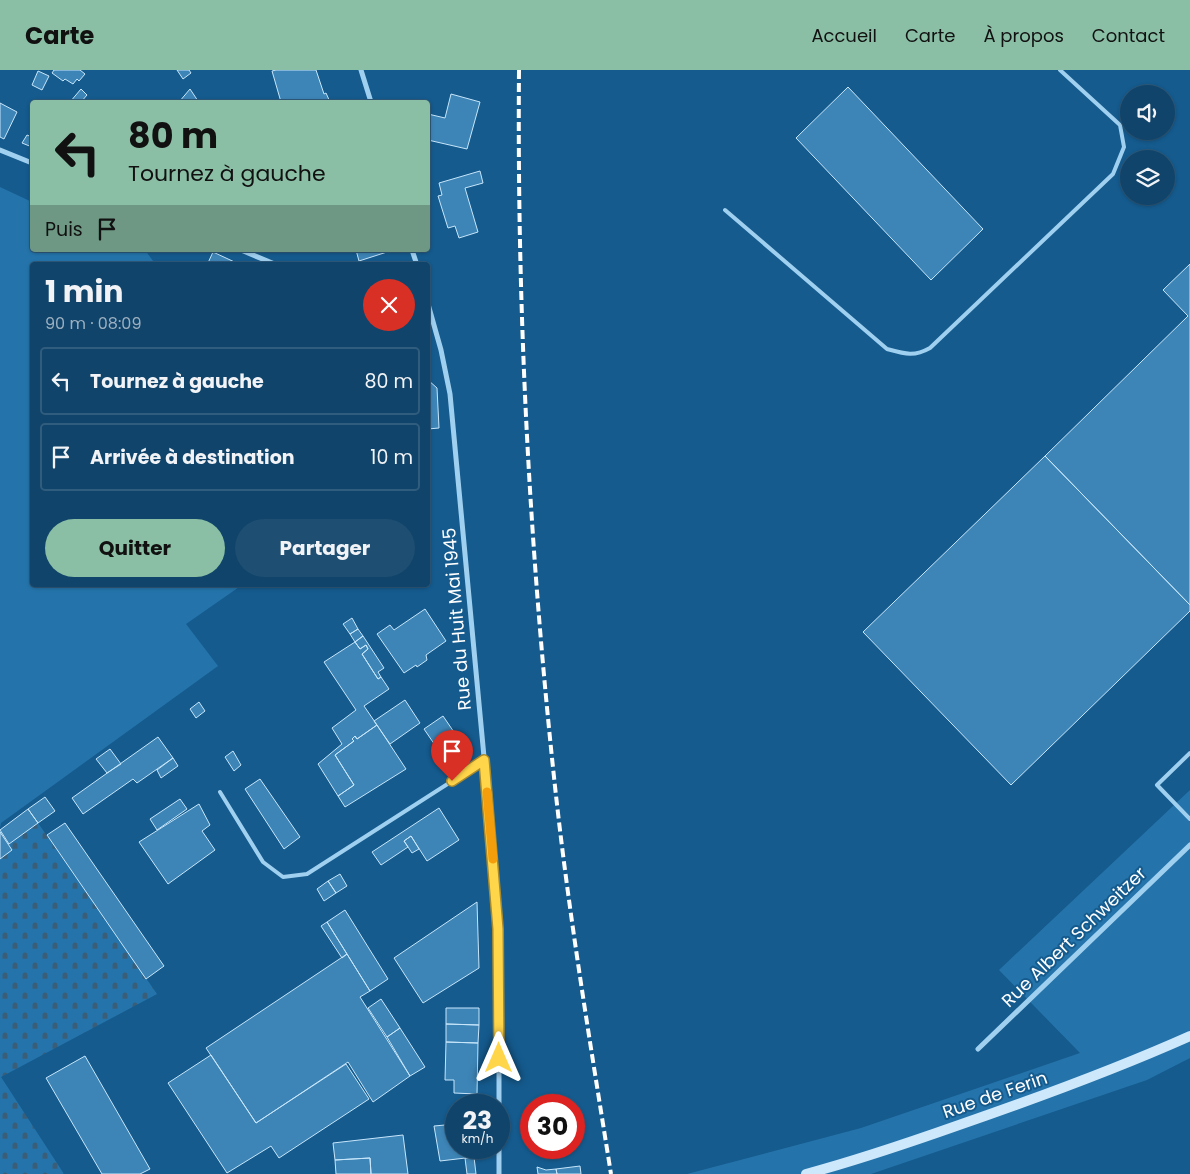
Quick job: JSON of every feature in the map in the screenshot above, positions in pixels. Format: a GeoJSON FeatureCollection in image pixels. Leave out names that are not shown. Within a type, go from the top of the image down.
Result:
{"type":"FeatureCollection","features":[{"type":"Feature","properties":{"kind":"street"},"geometry":{"type":"LineString","coordinates":[[361,70],[370,100]]}},
{"type":"Feature","properties":{"kind":"street"},"geometry":{"type":"LineString","coordinates":[[0,150],[30,162]]}},
{"type":"Feature","properties":{"kind":"street"},"geometry":{"type":"LineString","coordinates":[[246,252],[270,262]]}},
{"type":"Feature","properties":{"kind":"street","name":"Rue du Huit Mai 1945"},"geometry":{"type":"LineString","coordinates":[[430,321],[441,350],[450,394],[498,929],[499,1174]]}},
{"type":"Feature","properties":{"kind":"street","name":"Rue Albert Schweitzer"},"geometry":{"type":"LineString","coordinates":[[978,1049],[1190,845]]}},
{"type":"Feature","properties":{"kind":"street","name":"Rue de Ferin"},"geometry":{"type":"LineString","coordinates":[[806,1174],[896,1147],[1028,1102],[1190,1036]]}},
{"type":"Feature","properties":{"kind":"lane"},"geometry":{"type":"LineString","coordinates":[[725,210],[887,349],[908,355],[918,355],[930,348],[1113,174],[1121,158],[1124,147],[1120,125],[1060,70]]}},
{"type":"Feature","properties":{"kind":"lane"},"geometry":{"type":"LineString","coordinates":[[1190,753],[1157,785],[1190,819]]}},
{"type":"Feature","properties":{"kind":"lane"},"geometry":{"type":"LineString","coordinates":[[220,792],[262,862],[282,876],[308,874],[484,760]]}},
{"type":"Feature","properties":{"kind":"green space"},"geometry":{"type":"Polygon","coordinates":[[[0,187],[30,201],[30,252],[146,252],[154,262],[30,262],[30,587],[239,587],[186,624],[218,666],[1,823],[0,828],[0,187]]]}},
{"type":"Feature","properties":{"kind":"green space"},"geometry":{"type":"Polygon","coordinates":[[[1190,790],[1190,1058],[1147,1080],[871,1174],[687,1174],[861,1128],[1080,1053],[999,970],[1190,790]]]}},
{"type":"Feature","properties":{"kind":"green space"},"geometry":{"type":"Polygon","coordinates":[[[38,823],[157,994],[1,1077],[64,1174],[0,1174],[0,831],[38,823]]]}},
{"type":"Feature","properties":{"kind":"building"},"geometry":{"type":"Polygon","coordinates":[[[54,70],[80,70],[85,74],[79,81],[77,79],[73,84],[65,79],[63,81],[52,73],[54,70]]]}},
{"type":"Feature","properties":{"kind":"building"},"geometry":{"type":"Polygon","coordinates":[[[177,70],[189,70],[191,73],[183,79],[177,70]]]}},
{"type":"Feature","properties":{"kind":"building"},"geometry":{"type":"Polygon","coordinates":[[[316,70],[324,94],[326,93],[329,100],[280,100],[272,71],[316,70]]]}},
{"type":"Feature","properties":{"kind":"building"},"geometry":{"type":"Polygon","coordinates":[[[38,71],[49,76],[42,90],[32,85],[38,71]]]}},
{"type":"Feature","properties":{"kind":"building"},"geometry":{"type":"Polygon","coordinates":[[[848,87],[983,229],[931,280],[796,138],[848,87]]]}},
{"type":"Feature","properties":{"kind":"building"},"geometry":{"type":"Polygon","coordinates":[[[81,89],[87,95],[83,100],[72,100],[81,89]]]}},
{"type":"Feature","properties":{"kind":"building"},"geometry":{"type":"Polygon","coordinates":[[[190,89],[197,100],[181,100],[190,89]]]}},
{"type":"Feature","properties":{"kind":"building"},"geometry":{"type":"Polygon","coordinates":[[[451,94],[480,102],[467,149],[430,140],[430,114],[445,118],[451,94]]]}},
{"type":"Feature","properties":{"kind":"building"},"geometry":{"type":"Polygon","coordinates":[[[0,103],[17,112],[4,139],[0,137],[0,103]]]}},
{"type":"Feature","properties":{"kind":"building"},"geometry":{"type":"Polygon","coordinates":[[[27,135],[30,136],[30,146],[22,143],[27,135]]]}},
{"type":"Feature","properties":{"kind":"building"},"geometry":{"type":"Polygon","coordinates":[[[480,171],[483,183],[465,188],[478,232],[459,238],[455,226],[448,228],[438,196],[442,195],[439,183],[480,171]]]}},
{"type":"Feature","properties":{"kind":"building"},"geometry":{"type":"Polygon","coordinates":[[[213,252],[235,262],[208,262],[213,252]]]}},
{"type":"Feature","properties":{"kind":"building"},"geometry":{"type":"Polygon","coordinates":[[[357,252],[387,252],[359,261],[357,252]]]}},
{"type":"Feature","properties":{"kind":"building"},"geometry":{"type":"Polygon","coordinates":[[[1190,264],[1190,605],[1045,456],[1188,316],[1163,290],[1190,264]]]}},
{"type":"Feature","properties":{"kind":"building"},"geometry":{"type":"Polygon","coordinates":[[[430,382],[437,388],[439,428],[430,429],[430,382]]]}},
{"type":"Feature","properties":{"kind":"building"},"geometry":{"type":"Polygon","coordinates":[[[1045,456],[1190,605],[1190,611],[1011,785],[863,632],[1045,456]]]}},
{"type":"Feature","properties":{"kind":"building"},"geometry":{"type":"Polygon","coordinates":[[[425,609],[446,641],[426,655],[427,660],[404,673],[377,634],[390,625],[394,630],[425,609]]]}},
{"type":"Feature","properties":{"kind":"building"},"geometry":{"type":"Polygon","coordinates":[[[352,618],[358,629],[350,634],[343,624],[352,618]]]}},
{"type":"Feature","properties":{"kind":"building"},"geometry":{"type":"Polygon","coordinates":[[[358,629],[363,636],[355,642],[350,634],[358,629]]]}},
{"type":"Feature","properties":{"kind":"building"},"geometry":{"type":"Polygon","coordinates":[[[363,636],[384,668],[378,672],[381,677],[378,679],[362,654],[368,649],[366,645],[360,649],[355,642],[363,636]]]}},
{"type":"Feature","properties":{"kind":"building"},"geometry":{"type":"Polygon","coordinates":[[[355,642],[360,649],[366,645],[368,649],[362,654],[378,679],[381,677],[389,689],[364,706],[377,725],[357,739],[355,736],[352,739],[354,741],[335,755],[354,785],[338,796],[318,764],[342,744],[332,728],[356,710],[324,662],[355,642]]]}},
{"type":"Feature","properties":{"kind":"building"},"geometry":{"type":"Polygon","coordinates":[[[405,700],[420,723],[390,744],[374,721],[405,700]]]}},
{"type":"Feature","properties":{"kind":"building"},"geometry":{"type":"Polygon","coordinates":[[[199,702],[205,711],[196,718],[190,709],[199,702]]]}},
{"type":"Feature","properties":{"kind":"building"},"geometry":{"type":"Polygon","coordinates":[[[443,716],[456,735],[437,748],[424,729],[443,716]]]}},
{"type":"Feature","properties":{"kind":"building"},"geometry":{"type":"Polygon","coordinates":[[[377,725],[406,769],[345,807],[338,796],[354,785],[335,755],[354,741],[352,739],[355,736],[357,739],[377,725]]]}},
{"type":"Feature","properties":{"kind":"building"},"geometry":{"type":"Polygon","coordinates":[[[158,737],[173,758],[137,783],[133,779],[83,814],[72,798],[158,737]]]}},
{"type":"Feature","properties":{"kind":"building"},"geometry":{"type":"Polygon","coordinates":[[[110,749],[121,764],[107,773],[96,759],[110,749]]]}},
{"type":"Feature","properties":{"kind":"building"},"geometry":{"type":"Polygon","coordinates":[[[233,751],[241,765],[234,771],[225,757],[233,751]]]}},
{"type":"Feature","properties":{"kind":"building"},"geometry":{"type":"Polygon","coordinates":[[[173,758],[178,766],[161,778],[157,770],[173,758]]]}},
{"type":"Feature","properties":{"kind":"building"},"geometry":{"type":"Polygon","coordinates":[[[260,779],[300,837],[284,849],[245,789],[260,779]]]}},
{"type":"Feature","properties":{"kind":"building"},"geometry":{"type":"Polygon","coordinates":[[[45,797],[55,811],[38,823],[28,809],[45,797]]]}},
{"type":"Feature","properties":{"kind":"building"},"geometry":{"type":"Polygon","coordinates":[[[180,799],[187,809],[157,830],[150,819],[180,799]]]}},
{"type":"Feature","properties":{"kind":"building"},"geometry":{"type":"Polygon","coordinates":[[[199,804],[210,825],[202,831],[215,850],[168,884],[139,842],[199,804]]]}},
{"type":"Feature","properties":{"kind":"building"},"geometry":{"type":"Polygon","coordinates":[[[439,808],[459,840],[427,861],[411,836],[404,841],[408,847],[381,865],[372,852],[439,808]]]}},
{"type":"Feature","properties":{"kind":"building"},"geometry":{"type":"Polygon","coordinates":[[[28,809],[38,823],[9,844],[0,830],[28,809]]]}},
{"type":"Feature","properties":{"kind":"building"},"geometry":{"type":"Polygon","coordinates":[[[65,823],[164,966],[146,979],[47,835],[65,823]]]}},
{"type":"Feature","properties":{"kind":"building"},"geometry":{"type":"Polygon","coordinates":[[[0,832],[12,850],[0,859],[0,832]]]}},
{"type":"Feature","properties":{"kind":"building"},"geometry":{"type":"Polygon","coordinates":[[[411,836],[419,849],[412,853],[404,841],[411,836]]]}},
{"type":"Feature","properties":{"kind":"building"},"geometry":{"type":"Polygon","coordinates":[[[340,874],[347,886],[336,893],[328,881],[340,874]]]}},
{"type":"Feature","properties":{"kind":"building"},"geometry":{"type":"Polygon","coordinates":[[[328,881],[336,893],[324,901],[317,889],[328,881]]]}},
{"type":"Feature","properties":{"kind":"building"},"geometry":{"type":"Polygon","coordinates":[[[477,902],[479,968],[423,1003],[394,958],[477,902]]]}},
{"type":"Feature","properties":{"kind":"building"},"geometry":{"type":"Polygon","coordinates":[[[345,910],[388,979],[370,991],[327,922],[345,910]]]}},
{"type":"Feature","properties":{"kind":"building"},"geometry":{"type":"Polygon","coordinates":[[[327,922],[347,954],[342,958],[321,926],[327,922]]]}},
{"type":"Feature","properties":{"kind":"building"},"geometry":{"type":"Polygon","coordinates":[[[347,954],[370,991],[360,997],[410,1076],[373,1102],[348,1062],[256,1123],[206,1048],[347,954]]]}},
{"type":"Feature","properties":{"kind":"building"},"geometry":{"type":"Polygon","coordinates":[[[381,999],[400,1028],[387,1037],[368,1008],[381,999]]]}},
{"type":"Feature","properties":{"kind":"building"},"geometry":{"type":"Polygon","coordinates":[[[446,1008],[479,1008],[479,1025],[446,1024],[446,1008]]]}},
{"type":"Feature","properties":{"kind":"building"},"geometry":{"type":"Polygon","coordinates":[[[446,1024],[479,1025],[478,1043],[446,1042],[446,1024]]]}},
{"type":"Feature","properties":{"kind":"building"},"geometry":{"type":"Polygon","coordinates":[[[400,1028],[425,1067],[410,1076],[387,1037],[400,1028]]]}},
{"type":"Feature","properties":{"kind":"building"},"geometry":{"type":"Polygon","coordinates":[[[446,1042],[478,1043],[477,1094],[454,1093],[454,1080],[445,1080],[446,1042]]]}},
{"type":"Feature","properties":{"kind":"building"},"geometry":{"type":"Polygon","coordinates":[[[211,1055],[256,1123],[346,1064],[369,1099],[279,1158],[271,1146],[227,1173],[168,1083],[211,1055]]]}},
{"type":"Feature","properties":{"kind":"building"},"geometry":{"type":"Polygon","coordinates":[[[85,1056],[150,1169],[140,1174],[102,1174],[46,1078],[85,1056]]]}},
{"type":"Feature","properties":{"kind":"building"},"geometry":{"type":"Polygon","coordinates":[[[445,1125],[445,1159],[457,1159],[440,1161],[434,1126],[445,1125]]]}},
{"type":"Feature","properties":{"kind":"building"},"geometry":{"type":"Polygon","coordinates":[[[403,1135],[408,1174],[371,1174],[370,1158],[335,1160],[333,1143],[403,1135]]]}},
{"type":"Feature","properties":{"kind":"building"},"geometry":{"type":"Polygon","coordinates":[[[370,1158],[371,1174],[336,1174],[335,1160],[370,1158]]]}},
{"type":"Feature","properties":{"kind":"building"},"geometry":{"type":"Polygon","coordinates":[[[465,1159],[474,1159],[476,1174],[467,1174],[465,1159]]]}},
{"type":"Feature","properties":{"kind":"building"},"geometry":{"type":"Polygon","coordinates":[[[580,1166],[581,1174],[557,1174],[556,1169],[580,1166]]]}},
{"type":"Feature","properties":{"kind":"building"},"geometry":{"type":"Polygon","coordinates":[[[537,1167],[546,1170],[556,1169],[557,1174],[538,1174],[537,1167]]]}},
{"type":"Feature","properties":{"kind":"railway"},"geometry":{"type":"LineString","coordinates":[[519,70],[520,247],[526,424],[545,689],[566,877],[611,1174]]}},
{"type":"Feature","properties":{"kind":"slow traffic"},"geometry":{"type":"LineString","coordinates":[[487,792],[493,859]]}},
{"type":"Feature","properties":{"kind":"route"},"geometry":{"type":"LineString","coordinates":[[452,781],[484,760],[496,885],[499,961],[499,1058]]}}]}
